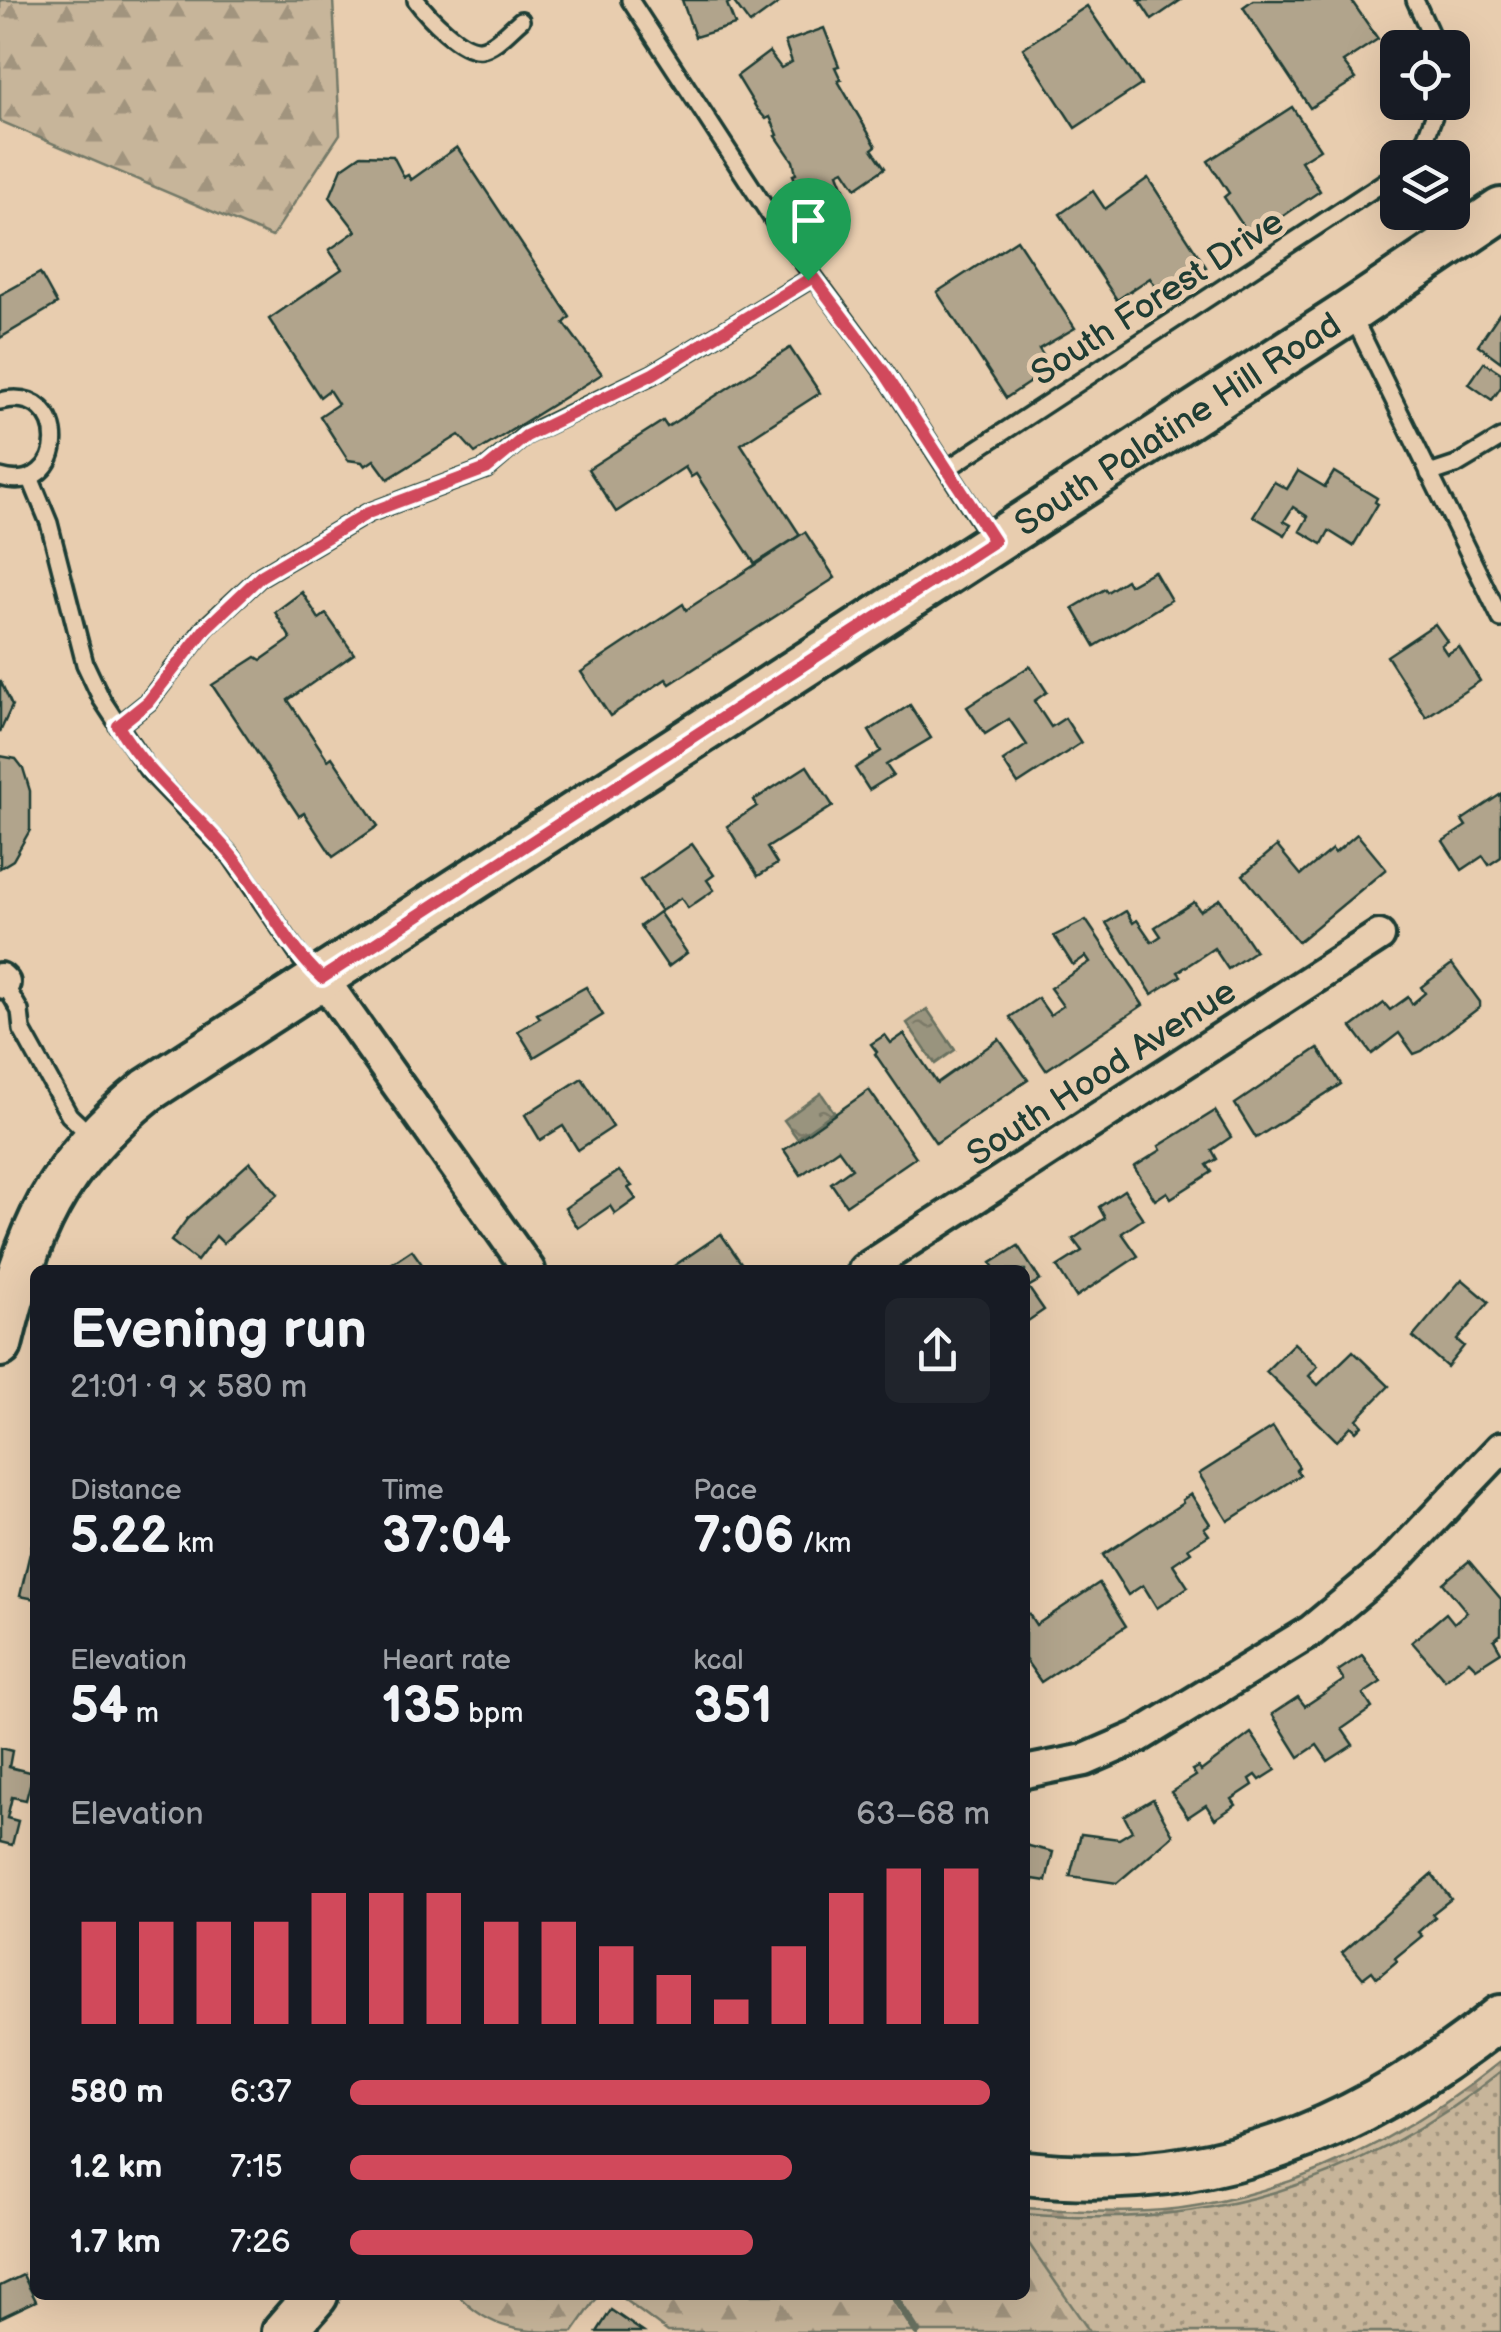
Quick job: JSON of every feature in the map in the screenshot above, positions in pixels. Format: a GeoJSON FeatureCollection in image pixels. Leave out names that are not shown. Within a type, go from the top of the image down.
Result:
{"type":"FeatureCollection","features":[{"type":"Feature","properties":{"kind":"street","name":"South Palatine Hill Road"},"geometry":{"type":"LineString","coordinates":[[0,1344],[24,1254],[60,1183],[94,1139],[148,1090],[1350,312],[1501,210]]}},
{"type":"Feature","properties":{"kind":"street","name":"South Hood Avenue"},"geometry":{"type":"LineString","coordinates":[[872,1265],[1379,936]]}},
{"type":"Feature","properties":{"kind":"street"},"geometry":{"type":"LineString","coordinates":[[322,978],[525,1265]]}},
{"type":"Feature","properties":{"kind":"street"},"geometry":{"type":"LineString","coordinates":[[1030,1771],[1085,1760],[1138,1737],[1311,1630],[1389,1566],[1501,1448]]}},
{"type":"Feature","properties":{"kind":"street"},"geometry":{"type":"LineString","coordinates":[[1030,2173],[1081,2178],[1192,2169],[1311,2136],[1390,2097],[1501,2017]]}},
{"type":"Feature","properties":{"kind":"street"},"geometry":{"type":"LineString","coordinates":[[284,2332],[312,2300]]}},
{"type":"Feature","properties":{"kind":"lane"},"geometry":{"type":"LineString","coordinates":[[416,0],[440,27],[474,50],[484,49],[521,20]]}},
{"type":"Feature","properties":{"kind":"lane"},"geometry":{"type":"LineString","coordinates":[[630,0],[813,277],[884,372],[994,541]]}},
{"type":"Feature","properties":{"kind":"lane"},"geometry":{"type":"LineString","coordinates":[[1415,0],[1429,30]]}},
{"type":"Feature","properties":{"kind":"lane","name":"South Forest Drive"},"geometry":{"type":"LineString","coordinates":[[947,469],[1380,185]]}},
{"type":"Feature","properties":{"kind":"lane"},"geometry":{"type":"LineString","coordinates":[[118,726],[148,702],[206,628],[261,576],[368,513],[486,469],[526,436],[653,374],[813,277]]}},
{"type":"Feature","properties":{"kind":"lane"},"geometry":{"type":"LineString","coordinates":[[1350,312],[1501,619]]}},
{"type":"Feature","properties":{"kind":"lane"},"geometry":{"type":"LineString","coordinates":[[0,401],[35,404],[52,424],[54,448],[49,460],[30,477],[0,477]]}},
{"type":"Feature","properties":{"kind":"lane"},"geometry":{"type":"LineString","coordinates":[[1429,474],[1456,465],[1501,438]]}},
{"type":"Feature","properties":{"kind":"lane"},"geometry":{"type":"LineString","coordinates":[[30,477],[49,523],[85,664],[118,726],[148,770],[231,856],[302,960],[322,978]]}},
{"type":"Feature","properties":{"kind":"lane"},"geometry":{"type":"LineString","coordinates":[[2,981],[20,1010],[22,1030],[69,1115],[94,1139]]}},
{"type":"Feature","properties":{"kind":"green space"},"geometry":{"type":"Polygon","coordinates":[[[0,0],[333,0],[340,134],[272,237],[0,121],[0,0]]]}},
{"type":"Feature","properties":{"kind":"green space"},"geometry":{"type":"Polygon","coordinates":[[[1501,2061],[1501,2332],[668,2332],[625,2300],[1030,2300],[1030,2208],[1157,2211],[1242,2196],[1283,2184],[1360,2152],[1467,2087],[1501,2061]]]}},
{"type":"Feature","properties":{"kind":"green space"},"geometry":{"type":"Polygon","coordinates":[[[1501,2071],[1501,2332],[1090,2332],[1030,2245],[1030,2214],[1155,2215],[1217,2206],[1278,2191],[1393,2143],[1448,2110],[1501,2071]]]}},
{"type":"Feature","properties":{"kind":"green space"},"geometry":{"type":"Polygon","coordinates":[[[463,2300],[595,2300],[573,2332],[510,2327],[463,2300]]]}},
{"type":"Feature","properties":{"kind":"water"},"geometry":{"type":"Polygon","coordinates":[[[927,1009],[955,1050],[935,1064],[907,1023],[927,1009]]]}},
{"type":"Feature","properties":{"kind":"water"},"geometry":{"type":"Polygon","coordinates":[[[821,1093],[834,1112],[797,1138],[784,1120],[821,1093]]]}},
{"type":"Feature","properties":{"kind":"building"},"geometry":{"type":"Polygon","coordinates":[[[682,0],[783,0],[750,24],[733,1],[727,4],[735,25],[695,37],[682,0]]]}},
{"type":"Feature","properties":{"kind":"building"},"geometry":{"type":"Polygon","coordinates":[[[1139,0],[1181,0],[1152,20],[1139,0]]]}},
{"type":"Feature","properties":{"kind":"building"},"geometry":{"type":"Polygon","coordinates":[[[1253,0],[1351,0],[1378,39],[1343,62],[1356,79],[1310,108],[1243,7],[1253,0]]]}},
{"type":"Feature","properties":{"kind":"building"},"geometry":{"type":"Polygon","coordinates":[[[1087,6],[1141,85],[1075,128],[1023,48],[1087,6]]]}},
{"type":"Feature","properties":{"kind":"building"},"geometry":{"type":"Polygon","coordinates":[[[824,28],[839,66],[835,67],[841,80],[838,81],[885,168],[856,188],[844,170],[838,173],[848,199],[809,212],[793,175],[793,161],[776,136],[770,117],[766,119],[757,109],[737,76],[769,52],[781,68],[792,62],[785,42],[824,28]]]}},
{"type":"Feature","properties":{"kind":"building"},"geometry":{"type":"Polygon","coordinates":[[[1292,107],[1320,149],[1301,161],[1320,191],[1251,238],[1224,197],[1229,193],[1208,161],[1292,107]]]}},
{"type":"Feature","properties":{"kind":"building"},"geometry":{"type":"Polygon","coordinates":[[[457,147],[570,317],[564,323],[602,374],[475,453],[459,435],[388,479],[374,460],[365,466],[348,460],[320,416],[338,404],[329,390],[320,397],[269,319],[342,269],[329,250],[356,231],[330,197],[342,168],[361,155],[393,156],[404,177],[408,175],[411,180],[457,147]]]}},
{"type":"Feature","properties":{"kind":"building"},"geometry":{"type":"Polygon","coordinates":[[[1148,178],[1206,267],[1160,295],[1150,278],[1117,300],[1060,214],[1093,191],[1105,209],[1148,178]]]}},
{"type":"Feature","properties":{"kind":"building"},"geometry":{"type":"Polygon","coordinates":[[[1017,240],[1075,328],[1039,349],[1051,368],[1006,398],[937,292],[1017,240]]]}},
{"type":"Feature","properties":{"kind":"building"},"geometry":{"type":"Polygon","coordinates":[[[40,273],[57,304],[0,338],[0,295],[40,273]]]}},
{"type":"Feature","properties":{"kind":"building"},"geometry":{"type":"Polygon","coordinates":[[[1501,311],[1501,362],[1478,345],[1501,311]]]}},
{"type":"Feature","properties":{"kind":"building"},"geometry":{"type":"Polygon","coordinates":[[[790,348],[820,393],[741,444],[800,535],[755,564],[696,474],[691,477],[685,467],[616,512],[588,469],[663,421],[667,427],[790,348]]]}},
{"type":"Feature","properties":{"kind":"building"},"geometry":{"type":"Polygon","coordinates":[[[1484,362],[1501,373],[1501,387],[1492,400],[1469,384],[1484,362]]]}},
{"type":"Feature","properties":{"kind":"building"},"geometry":{"type":"Polygon","coordinates":[[[1298,471],[1325,487],[1334,472],[1377,498],[1378,504],[1353,546],[1329,531],[1322,544],[1300,531],[1308,517],[1293,507],[1284,521],[1291,525],[1285,535],[1253,516],[1274,482],[1287,489],[1298,471]]]}},
{"type":"Feature","properties":{"kind":"building"},"geometry":{"type":"Polygon","coordinates":[[[805,532],[835,578],[670,684],[666,679],[610,716],[581,672],[683,604],[686,610],[805,532]]]}},
{"type":"Feature","properties":{"kind":"building"},"geometry":{"type":"Polygon","coordinates":[[[1154,571],[1171,600],[1095,646],[1073,608],[1105,589],[1107,592],[1126,580],[1129,585],[1154,571]]]}},
{"type":"Feature","properties":{"kind":"building"},"geometry":{"type":"Polygon","coordinates":[[[302,592],[319,619],[326,614],[354,654],[288,700],[378,826],[333,857],[304,813],[299,816],[212,685],[256,657],[261,660],[291,639],[275,612],[302,592]]]}},
{"type":"Feature","properties":{"kind":"building"},"geometry":{"type":"Polygon","coordinates":[[[1435,624],[1447,641],[1441,645],[1447,654],[1459,647],[1480,681],[1426,717],[1387,656],[1435,624]]]}},
{"type":"Feature","properties":{"kind":"building"},"geometry":{"type":"Polygon","coordinates":[[[1030,666],[1047,692],[1034,701],[1051,727],[1065,718],[1081,743],[1018,784],[1003,761],[1027,745],[1009,719],[985,734],[967,707],[1030,666]]]}},
{"type":"Feature","properties":{"kind":"building"},"geometry":{"type":"Polygon","coordinates":[[[0,680],[12,706],[0,732],[0,680]]]}},
{"type":"Feature","properties":{"kind":"building"},"geometry":{"type":"Polygon","coordinates":[[[910,705],[931,738],[886,765],[893,775],[869,790],[855,768],[881,751],[869,731],[910,705]]]}},
{"type":"Feature","properties":{"kind":"building"},"geometry":{"type":"Polygon","coordinates":[[[0,756],[16,759],[23,768],[30,791],[30,830],[13,860],[0,868],[0,756]]]}},
{"type":"Feature","properties":{"kind":"building"},"geometry":{"type":"Polygon","coordinates":[[[807,766],[833,806],[767,848],[777,864],[758,876],[727,826],[757,806],[754,800],[807,766]]]}},
{"type":"Feature","properties":{"kind":"building"},"geometry":{"type":"Polygon","coordinates":[[[1501,794],[1501,857],[1489,865],[1483,856],[1462,870],[1443,841],[1466,826],[1462,820],[1501,794]]]}},
{"type":"Feature","properties":{"kind":"building"},"geometry":{"type":"Polygon","coordinates":[[[1357,834],[1386,869],[1298,942],[1243,875],[1277,846],[1301,875],[1357,834]]]}},
{"type":"Feature","properties":{"kind":"building"},"geometry":{"type":"Polygon","coordinates":[[[692,844],[714,875],[707,880],[714,890],[688,908],[681,898],[661,911],[640,880],[692,844]]]}},
{"type":"Feature","properties":{"kind":"building"},"geometry":{"type":"Polygon","coordinates":[[[1220,899],[1255,951],[1228,969],[1214,948],[1152,994],[1106,923],[1126,911],[1152,942],[1161,936],[1155,927],[1194,902],[1200,911],[1220,899]]]}},
{"type":"Feature","properties":{"kind":"building"},"geometry":{"type":"Polygon","coordinates":[[[659,912],[687,953],[668,967],[640,926],[659,912]]]}},
{"type":"Feature","properties":{"kind":"building"},"geometry":{"type":"Polygon","coordinates":[[[1086,920],[1143,1005],[1046,1070],[1010,1017],[1038,998],[1050,1015],[1063,1006],[1050,988],[1090,962],[1086,956],[1073,965],[1054,936],[1086,920]]]}},
{"type":"Feature","properties":{"kind":"building"},"geometry":{"type":"Polygon","coordinates":[[[1452,964],[1480,1007],[1422,1051],[1414,1054],[1399,1033],[1372,1054],[1352,1027],[1384,1003],[1390,1010],[1408,997],[1412,1004],[1425,993],[1421,987],[1452,964]]]}},
{"type":"Feature","properties":{"kind":"building"},"geometry":{"type":"Polygon","coordinates":[[[586,987],[603,1015],[534,1057],[518,1031],[540,1018],[537,1014],[586,987]]]}},
{"type":"Feature","properties":{"kind":"building"},"geometry":{"type":"Polygon","coordinates":[[[904,1034],[937,1083],[999,1039],[1028,1080],[936,1143],[871,1044],[885,1035],[891,1043],[904,1034]]]}},
{"type":"Feature","properties":{"kind":"building"},"geometry":{"type":"Polygon","coordinates":[[[1318,1048],[1341,1084],[1256,1138],[1235,1104],[1318,1048]]]}},
{"type":"Feature","properties":{"kind":"building"},"geometry":{"type":"Polygon","coordinates":[[[582,1078],[613,1127],[578,1150],[563,1126],[540,1140],[525,1115],[582,1078]]]}},
{"type":"Feature","properties":{"kind":"building"},"geometry":{"type":"Polygon","coordinates":[[[869,1090],[916,1157],[846,1205],[831,1183],[852,1168],[838,1149],[801,1175],[784,1150],[869,1090]]]}},
{"type":"Feature","properties":{"kind":"building"},"geometry":{"type":"Polygon","coordinates":[[[1215,1111],[1231,1137],[1212,1150],[1217,1159],[1207,1165],[1212,1172],[1171,1198],[1167,1192],[1155,1200],[1134,1167],[1161,1150],[1159,1146],[1215,1111]]]}},
{"type":"Feature","properties":{"kind":"building"},"geometry":{"type":"Polygon","coordinates":[[[250,1162],[278,1194],[223,1243],[216,1236],[197,1261],[171,1241],[187,1219],[250,1162]]]}},
{"type":"Feature","properties":{"kind":"building"},"geometry":{"type":"Polygon","coordinates":[[[619,1171],[632,1186],[628,1188],[636,1199],[615,1214],[610,1206],[578,1228],[565,1208],[619,1171]]]}},
{"type":"Feature","properties":{"kind":"building"},"geometry":{"type":"Polygon","coordinates":[[[1124,1190],[1143,1219],[1122,1233],[1138,1256],[1076,1297],[1057,1267],[1082,1251],[1073,1239],[1105,1218],[1099,1207],[1124,1190]]]}},
{"type":"Feature","properties":{"kind":"building"},"geometry":{"type":"Polygon","coordinates":[[[721,1234],[743,1265],[675,1265],[721,1234]]]}},
{"type":"Feature","properties":{"kind":"building"},"geometry":{"type":"Polygon","coordinates":[[[1018,1246],[1040,1280],[1030,1286],[1030,1265],[991,1263],[1018,1246]]]}},
{"type":"Feature","properties":{"kind":"building"},"geometry":{"type":"Polygon","coordinates":[[[412,1250],[422,1265],[390,1265],[412,1250]]]}},
{"type":"Feature","properties":{"kind":"building"},"geometry":{"type":"Polygon","coordinates":[[[1462,1279],[1489,1302],[1457,1340],[1464,1346],[1447,1367],[1413,1337],[1462,1279]]]}},
{"type":"Feature","properties":{"kind":"building"},"geometry":{"type":"Polygon","coordinates":[[[1030,1290],[1044,1310],[1030,1320],[1030,1290]]]}},
{"type":"Feature","properties":{"kind":"building"},"geometry":{"type":"Polygon","coordinates":[[[1294,1343],[1318,1366],[1309,1376],[1318,1385],[1353,1351],[1389,1386],[1357,1419],[1362,1425],[1356,1431],[1351,1426],[1337,1441],[1266,1371],[1294,1343]]]}},
{"type":"Feature","properties":{"kind":"building"},"geometry":{"type":"Polygon","coordinates":[[[1273,1427],[1299,1467],[1296,1470],[1300,1475],[1228,1521],[1199,1474],[1273,1427]]]}},
{"type":"Feature","properties":{"kind":"building"},"geometry":{"type":"Polygon","coordinates":[[[1191,1494],[1210,1524],[1204,1528],[1209,1535],[1188,1548],[1191,1552],[1173,1564],[1188,1587],[1157,1608],[1143,1585],[1128,1595],[1103,1555],[1191,1494]]]}},
{"type":"Feature","properties":{"kind":"building"},"geometry":{"type":"Polygon","coordinates":[[[30,1553],[30,1598],[20,1596],[30,1553]]]}},
{"type":"Feature","properties":{"kind":"building"},"geometry":{"type":"Polygon","coordinates":[[[1469,1561],[1501,1599],[1501,1634],[1494,1640],[1501,1652],[1476,1668],[1469,1661],[1445,1680],[1412,1642],[1446,1613],[1454,1623],[1467,1612],[1443,1583],[1469,1561]]]}},
{"type":"Feature","properties":{"kind":"building"},"geometry":{"type":"Polygon","coordinates":[[[1099,1583],[1126,1626],[1041,1682],[1030,1666],[1030,1616],[1036,1625],[1099,1583]]]}},
{"type":"Feature","properties":{"kind":"building"},"geometry":{"type":"Polygon","coordinates":[[[1362,1655],[1381,1682],[1363,1694],[1372,1708],[1342,1729],[1353,1745],[1328,1761],[1317,1745],[1299,1757],[1272,1714],[1298,1697],[1305,1706],[1344,1680],[1338,1671],[1362,1655]]]}},
{"type":"Feature","properties":{"kind":"building"},"geometry":{"type":"Polygon","coordinates":[[[1251,1733],[1276,1770],[1260,1780],[1256,1775],[1250,1779],[1253,1785],[1232,1799],[1236,1805],[1215,1819],[1206,1805],[1188,1817],[1171,1792],[1196,1776],[1192,1770],[1198,1767],[1201,1771],[1251,1733]]]}},
{"type":"Feature","properties":{"kind":"building"},"geometry":{"type":"Polygon","coordinates":[[[0,1748],[12,1751],[9,1767],[30,1772],[30,1785],[26,1800],[12,1797],[7,1818],[18,1821],[12,1845],[0,1842],[0,1748]]]}},
{"type":"Feature","properties":{"kind":"building"},"geometry":{"type":"Polygon","coordinates":[[[1153,1799],[1173,1835],[1117,1883],[1070,1876],[1081,1834],[1119,1839],[1132,1831],[1124,1816],[1153,1799]]]}},
{"type":"Feature","properties":{"kind":"building"},"geometry":{"type":"Polygon","coordinates":[[[1030,1846],[1053,1852],[1046,1881],[1033,1879],[1030,1891],[1030,1846]]]}},
{"type":"Feature","properties":{"kind":"building"},"geometry":{"type":"Polygon","coordinates":[[[1432,1874],[1451,1899],[1432,1914],[1435,1917],[1418,1932],[1422,1936],[1395,1958],[1397,1961],[1377,1978],[1372,1971],[1363,1978],[1342,1953],[1432,1874]]]}},
{"type":"Feature","properties":{"kind":"building"},"geometry":{"type":"Polygon","coordinates":[[[23,2275],[30,2300],[36,2301],[0,2318],[0,2286],[23,2275]]]}},
{"type":"Feature","properties":{"kind":"building"},"geometry":{"type":"Polygon","coordinates":[[[611,2310],[643,2332],[597,2332],[611,2310]]]}},
{"type":"Feature","properties":{"kind":"waterway"},"geometry":{"type":"LineString","coordinates":[[896,2300],[917,2332]]}},
{"type":"Feature","properties":{"kind":"route"},"geometry":{"type":"LineString","coordinates":[[813,277],[838,308],[994,541],[322,978],[302,960],[231,856],[148,770],[118,726],[148,702],[206,628],[261,576],[368,513],[486,469],[526,436],[653,374],[808,280],[813,277]]}}]}
